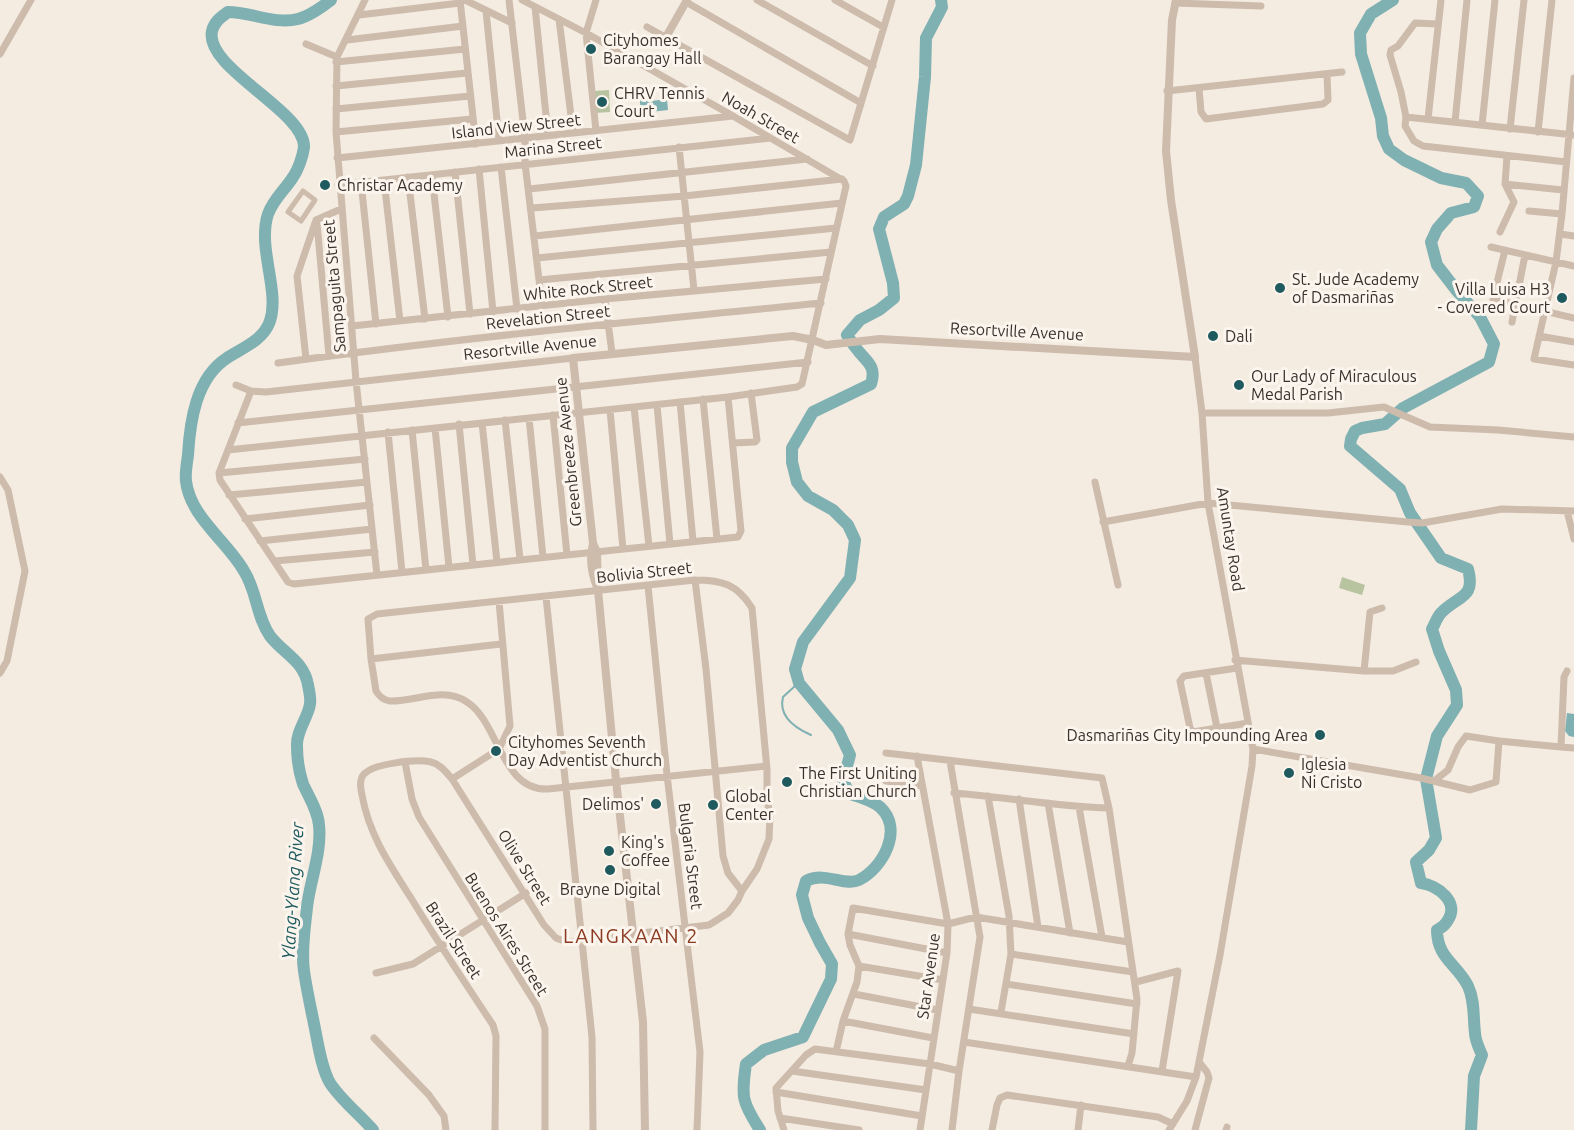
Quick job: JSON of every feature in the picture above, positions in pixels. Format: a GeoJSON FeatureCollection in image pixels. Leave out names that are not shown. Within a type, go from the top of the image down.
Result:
{"type":"FeatureCollection","features":[{"type":"Feature","properties":{"kind":"street"},"geometry":{"type":"LineString","coordinates":[[0,54],[32,0]]}},
{"type":"Feature","properties":{"kind":"street"},"geometry":{"type":"LineString","coordinates":[[336,59],[365,0]]}},
{"type":"Feature","properties":{"kind":"street"},"geometry":{"type":"LineString","coordinates":[[509,0],[542,305]]}},
{"type":"Feature","properties":{"kind":"street","name":"Noah Street"},"geometry":{"type":"LineString","coordinates":[[522,0],[586,33],[842,179]]}},
{"type":"Feature","properties":{"kind":"street"},"geometry":{"type":"LineString","coordinates":[[596,0],[586,33],[596,131]]}},
{"type":"Feature","properties":{"kind":"street"},"geometry":{"type":"LineString","coordinates":[[757,0],[873,66]]}},
{"type":"Feature","properties":{"kind":"street"},"geometry":{"type":"LineString","coordinates":[[835,0],[883,27]]}},
{"type":"Feature","properties":{"kind":"street"},"geometry":{"type":"LineString","coordinates":[[647,27],[850,140],[892,0]]}},
{"type":"Feature","properties":{"kind":"street"},"geometry":{"type":"LineString","coordinates":[[1428,119],[1441,0]]}},
{"type":"Feature","properties":{"kind":"street"},"geometry":{"type":"LineString","coordinates":[[1455,122],[1467,0]]}},
{"type":"Feature","properties":{"kind":"street"},"geometry":{"type":"LineString","coordinates":[[1482,125],[1495,0]]}},
{"type":"Feature","properties":{"kind":"street"},"geometry":{"type":"LineString","coordinates":[[1510,129],[1524,0]]}},
{"type":"Feature","properties":{"kind":"street"},"geometry":{"type":"LineString","coordinates":[[1538,132],[1552,0]]}},
{"type":"Feature","properties":{"kind":"street"},"geometry":{"type":"LineString","coordinates":[[359,15],[462,1],[512,23]]}},
{"type":"Feature","properties":{"kind":"street"},"geometry":{"type":"LineString","coordinates":[[462,1],[467,73],[476,144]]}},
{"type":"Feature","properties":{"kind":"street"},"geometry":{"type":"LineString","coordinates":[[666,38],[686,1],[861,103]]}},
{"type":"Feature","properties":{"kind":"street"},"geometry":{"type":"LineString","coordinates":[[1176,2],[1261,6]]}},
{"type":"Feature","properties":{"kind":"street","name":"Amuntay Road"},"geometry":{"type":"LineString","coordinates":[[1176,2],[1172,20],[1167,91],[1166,151],[1171,200],[1202,413],[1208,503],[1253,749],[1222,944],[1196,1077]]}},
{"type":"Feature","properties":{"kind":"street"},"geometry":{"type":"LineString","coordinates":[[535,7],[548,135]]}},
{"type":"Feature","properties":{"kind":"street"},"geometry":{"type":"LineString","coordinates":[[486,10],[499,140]]}},
{"type":"Feature","properties":{"kind":"street"},"geometry":{"type":"LineString","coordinates":[[559,19],[573,132]]}},
{"type":"Feature","properties":{"kind":"street"},"geometry":{"type":"LineString","coordinates":[[1437,24],[1415,23],[1398,46],[1391,50],[1390,59],[1395,69],[1406,117],[1405,126],[1414,141],[1423,146],[1566,162]]}},
{"type":"Feature","properties":{"kind":"street"},"geometry":{"type":"LineString","coordinates":[[347,40],[463,26]]}},
{"type":"Feature","properties":{"kind":"street"},"geometry":{"type":"LineString","coordinates":[[306,44],[336,59],[465,49]]}},
{"type":"Feature","properties":{"kind":"street","name":"Sampaguita Street"},"geometry":{"type":"LineString","coordinates":[[336,59],[339,185],[356,381],[377,575]]}},
{"type":"Feature","properties":{"kind":"street"},"geometry":{"type":"LineString","coordinates":[[1167,91],[1342,72]]}},
{"type":"Feature","properties":{"kind":"street"},"geometry":{"type":"LineString","coordinates":[[336,86],[467,73]]}},
{"type":"Feature","properties":{"kind":"street"},"geometry":{"type":"LineString","coordinates":[[1199,88],[1201,112],[1206,119],[1323,104],[1328,100],[1327,74]]}},
{"type":"Feature","properties":{"kind":"street"},"geometry":{"type":"LineString","coordinates":[[1574,78],[1571,135],[1566,162],[1560,234],[1534,359],[1574,365]]}},
{"type":"Feature","properties":{"kind":"street"},"geometry":{"type":"LineString","coordinates":[[336,109],[470,96]]}},
{"type":"Feature","properties":{"kind":"street","name":"Island View Street"},"geometry":{"type":"LineString","coordinates":[[337,158],[733,116]]}},
{"type":"Feature","properties":{"kind":"street"},"geometry":{"type":"LineString","coordinates":[[1406,117],[1571,135]]}},
{"type":"Feature","properties":{"kind":"street"},"geometry":{"type":"LineString","coordinates":[[336,132],[472,119]]}},
{"type":"Feature","properties":{"kind":"street","name":"Marina Street"},"geometry":{"type":"LineString","coordinates":[[339,185],[770,138]]}},
{"type":"Feature","properties":{"kind":"street"},"geometry":{"type":"LineString","coordinates":[[679,147],[694,290]]}},
{"type":"Feature","properties":{"kind":"street"},"geometry":{"type":"LineString","coordinates":[[1500,232],[1514,202],[1505,184],[1507,156]]}},
{"type":"Feature","properties":{"kind":"street"},"geometry":{"type":"LineString","coordinates":[[529,189],[808,159]]}},
{"type":"Feature","properties":{"kind":"street"},"geometry":{"type":"LineString","coordinates":[[501,167],[517,309]]}},
{"type":"Feature","properties":{"kind":"street"},"geometry":{"type":"LineString","coordinates":[[479,169],[493,312]]}},
{"type":"Feature","properties":{"kind":"street"},"geometry":{"type":"LineString","coordinates":[[455,172],[471,314]]}},
{"type":"Feature","properties":{"kind":"street"},"geometry":{"type":"LineString","coordinates":[[432,176],[448,317]]}},
{"type":"Feature","properties":{"kind":"street"},"geometry":{"type":"LineString","coordinates":[[408,177],[425,319]]}},
{"type":"Feature","properties":{"kind":"street"},"geometry":{"type":"LineString","coordinates":[[228,450],[657,405],[800,386],[808,362],[846,186],[842,179],[684,196],[532,208]]}},
{"type":"Feature","properties":{"kind":"street"},"geometry":{"type":"LineString","coordinates":[[384,180],[400,321]]}},
{"type":"Feature","properties":{"kind":"street"},"geometry":{"type":"LineString","coordinates":[[361,182],[376,324]]}},
{"type":"Feature","properties":{"kind":"street"},"geometry":{"type":"LineString","coordinates":[[1505,184],[1563,190]]}},
{"type":"Feature","properties":{"kind":"street"},"geometry":{"type":"LineString","coordinates":[[303,191],[315,200],[301,221],[288,212],[303,191]]}},
{"type":"Feature","properties":{"kind":"street"},"geometry":{"type":"LineString","coordinates":[[535,236],[842,203]]}},
{"type":"Feature","properties":{"kind":"street"},"geometry":{"type":"LineString","coordinates":[[306,359],[297,276],[316,220],[341,209]]}},
{"type":"Feature","properties":{"kind":"street"},"geometry":{"type":"LineString","coordinates":[[1529,210],[1562,214]]}},
{"type":"Feature","properties":{"kind":"street"},"geometry":{"type":"LineString","coordinates":[[316,220],[329,356]]}},
{"type":"Feature","properties":{"kind":"street"},"geometry":{"type":"LineString","coordinates":[[537,258],[836,228]]}},
{"type":"Feature","properties":{"kind":"street"},"geometry":{"type":"LineString","coordinates":[[1560,234],[1574,236]]}},
{"type":"Feature","properties":{"kind":"street"},"geometry":{"type":"LineString","coordinates":[[1491,247],[1574,266]]}},
{"type":"Feature","properties":{"kind":"street"},"geometry":{"type":"LineString","coordinates":[[1504,250],[1493,299],[1574,318]]}},
{"type":"Feature","properties":{"kind":"street"},"geometry":{"type":"LineString","coordinates":[[539,280],[831,252]]}},
{"type":"Feature","properties":{"kind":"street"},"geometry":{"type":"LineString","coordinates":[[1512,322],[1525,255]]}},
{"type":"Feature","properties":{"kind":"street","name":"White Rock Street"},"geometry":{"type":"LineString","coordinates":[[352,326],[542,305],[826,279]]}},
{"type":"Feature","properties":{"kind":"street"},"geometry":{"type":"LineString","coordinates":[[606,299],[612,353]]}},
{"type":"Feature","properties":{"kind":"street","name":"Revelation Street"},"geometry":{"type":"LineString","coordinates":[[279,363],[354,352],[821,303]]}},
{"type":"Feature","properties":{"kind":"street","name":"Resortville Avenue"},"geometry":{"type":"LineString","coordinates":[[251,391],[266,392],[784,336],[837,343],[880,339],[1195,357]]}},
{"type":"Feature","properties":{"kind":"street"},"geometry":{"type":"LineString","coordinates":[[1539,336],[1574,342]]}},
{"type":"Feature","properties":{"kind":"street","name":"Greenbreeze Avenue"},"geometry":{"type":"LineString","coordinates":[[573,358],[594,550],[592,575],[598,590],[643,1022],[645,1130]]}},
{"type":"Feature","properties":{"kind":"street"},"geometry":{"type":"LineString","coordinates":[[238,423],[808,362]]}},
{"type":"Feature","properties":{"kind":"street"},"geometry":{"type":"LineString","coordinates":[[236,385],[251,391],[219,473],[221,483],[291,584],[567,555],[594,550],[738,537],[740,535],[728,397]]}},
{"type":"Feature","properties":{"kind":"street"},"geometry":{"type":"LineString","coordinates":[[733,443],[757,440],[752,393]]}},
{"type":"Feature","properties":{"kind":"street"},"geometry":{"type":"LineString","coordinates":[[703,399],[717,539]]}},
{"type":"Feature","properties":{"kind":"street"},"geometry":{"type":"LineString","coordinates":[[680,402],[693,541]]}},
{"type":"Feature","properties":{"kind":"street"},"geometry":{"type":"LineString","coordinates":[[657,405],[670,544]]}},
{"type":"Feature","properties":{"kind":"street"},"geometry":{"type":"LineString","coordinates":[[634,407],[649,546]]}},
{"type":"Feature","properties":{"kind":"street"},"geometry":{"type":"LineString","coordinates":[[1202,413],[1328,413],[1384,407],[1430,427],[1574,437]]}},
{"type":"Feature","properties":{"kind":"street"},"geometry":{"type":"LineString","coordinates":[[610,410],[623,549]]}},
{"type":"Feature","properties":{"kind":"street"},"geometry":{"type":"LineString","coordinates":[[552,415],[567,555]]}},
{"type":"Feature","properties":{"kind":"street"},"geometry":{"type":"LineString","coordinates":[[529,418],[543,557]]}},
{"type":"Feature","properties":{"kind":"street"},"geometry":{"type":"LineString","coordinates":[[505,420],[520,559]]}},
{"type":"Feature","properties":{"kind":"street"},"geometry":{"type":"LineString","coordinates":[[482,423],[497,562]]}},
{"type":"Feature","properties":{"kind":"street"},"geometry":{"type":"LineString","coordinates":[[459,424],[472,565]]}},
{"type":"Feature","properties":{"kind":"street"},"geometry":{"type":"LineString","coordinates":[[435,428],[449,567]]}},
{"type":"Feature","properties":{"kind":"street"},"geometry":{"type":"LineString","coordinates":[[412,430],[426,570]]}},
{"type":"Feature","properties":{"kind":"street"},"geometry":{"type":"LineString","coordinates":[[388,432],[402,573]]}},
{"type":"Feature","properties":{"kind":"street"},"geometry":{"type":"LineString","coordinates":[[219,473],[364,459]]}},
{"type":"Feature","properties":{"kind":"street"},"geometry":{"type":"LineString","coordinates":[[0,477],[8,490],[25,571],[7,661],[0,673]]}},
{"type":"Feature","properties":{"kind":"street"},"geometry":{"type":"LineString","coordinates":[[229,495],[367,482]]}},
{"type":"Feature","properties":{"kind":"street"},"geometry":{"type":"LineString","coordinates":[[1095,482],[1118,585]]}},
{"type":"Feature","properties":{"kind":"street"},"geometry":{"type":"LineString","coordinates":[[1103,522],[1208,503],[1408,522],[1422,522],[1502,509],[1570,511],[1574,539]]}},
{"type":"Feature","properties":{"kind":"street"},"geometry":{"type":"LineString","coordinates":[[245,519],[370,505]]}},
{"type":"Feature","properties":{"kind":"street"},"geometry":{"type":"LineString","coordinates":[[260,541],[372,528]]}},
{"type":"Feature","properties":{"kind":"street"},"geometry":{"type":"LineString","coordinates":[[276,561],[375,552]]}},
{"type":"Feature","properties":{"kind":"street"},"geometry":{"type":"LineString","coordinates":[[695,580],[724,864],[742,891]]}},
{"type":"Feature","properties":{"kind":"street","name":"Bolivia Street"},"geometry":{"type":"LineString","coordinates":[[370,659],[367,623],[370,616],[695,580],[715,580],[731,586],[746,597],[752,608],[770,816],[769,839],[757,868],[742,891]]}},
{"type":"Feature","properties":{"kind":"street","name":"Bulgaria Street"},"geometry":{"type":"LineString","coordinates":[[648,586],[700,1052],[698,1130]]}},
{"type":"Feature","properties":{"kind":"street"},"geometry":{"type":"LineString","coordinates":[[546,597],[592,1037],[593,1130]]}},
{"type":"Feature","properties":{"kind":"street"},"geometry":{"type":"LineString","coordinates":[[452,779],[499,749],[510,726],[499,601]]}},
{"type":"Feature","properties":{"kind":"street"},"geometry":{"type":"LineString","coordinates":[[1364,671],[1370,612],[1382,608]]}},
{"type":"Feature","properties":{"kind":"street"},"geometry":{"type":"LineString","coordinates":[[501,644],[370,659],[376,691],[388,701],[434,695],[458,697],[473,706],[513,771],[532,787],[539,789],[766,766]]}},
{"type":"Feature","properties":{"kind":"street"},"geometry":{"type":"LineString","coordinates":[[1248,723],[1191,731],[1180,681],[1184,676],[1206,673],[1236,664],[1393,671],[1416,662]]}},
{"type":"Feature","properties":{"kind":"street"},"geometry":{"type":"LineString","coordinates":[[1561,747],[1563,677],[1567,671]]}},
{"type":"Feature","properties":{"kind":"street"},"geometry":{"type":"LineString","coordinates":[[1206,673],[1218,728]]}},
{"type":"Feature","properties":{"kind":"street"},"geometry":{"type":"LineString","coordinates":[[1433,781],[1448,770],[1458,747],[1466,736],[1574,748]]}},
{"type":"Feature","properties":{"kind":"street"},"geometry":{"type":"LineString","coordinates":[[1253,749],[1421,778],[1470,790],[1496,782],[1498,741]]}},
{"type":"Feature","properties":{"kind":"street"},"geometry":{"type":"LineString","coordinates":[[886,753],[1102,778],[1109,808],[1136,982],[1137,1004],[1132,1053],[1128,1066]]}},
{"type":"Feature","properties":{"kind":"street","name":"Star Avenue"},"geometry":{"type":"LineString","coordinates":[[917,756],[948,924],[943,980],[920,1130]]}},
{"type":"Feature","properties":{"kind":"street"},"geometry":{"type":"LineString","coordinates":[[950,761],[980,937],[952,1130]]}},
{"type":"Feature","properties":{"kind":"street","name":"Olive Street"},"geometry":{"type":"LineString","coordinates":[[365,772],[405,762],[430,762],[439,765],[452,779],[526,893],[544,925],[556,938],[567,942],[710,925],[723,917],[738,900],[742,891]]}},
{"type":"Feature","properties":{"kind":"street","name":"Buenos Aires Street"},"geometry":{"type":"LineString","coordinates":[[405,762],[412,799],[419,817],[537,1006],[545,1029],[545,1130]]}},
{"type":"Feature","properties":{"kind":"street","name":"Brazil Street"},"geometry":{"type":"LineString","coordinates":[[365,772],[360,782],[361,792],[375,840],[440,946],[493,1025],[496,1036],[495,1130]]}},
{"type":"Feature","properties":{"kind":"street"},"geometry":{"type":"LineString","coordinates":[[886,781],[922,786]]}},
{"type":"Feature","properties":{"kind":"street"},"geometry":{"type":"LineString","coordinates":[[954,793],[1079,807],[1109,808]]}},
{"type":"Feature","properties":{"kind":"street"},"geometry":{"type":"LineString","coordinates":[[988,796],[1009,922],[1011,954],[1001,1012]]}},
{"type":"Feature","properties":{"kind":"street"},"geometry":{"type":"LineString","coordinates":[[1019,799],[1038,927]]}},
{"type":"Feature","properties":{"kind":"street"},"geometry":{"type":"LineString","coordinates":[[1048,803],[1070,933]]}},
{"type":"Feature","properties":{"kind":"street"},"geometry":{"type":"LineString","coordinates":[[1079,807],[1102,937]]}},
{"type":"Feature","properties":{"kind":"street"},"geometry":{"type":"LineString","coordinates":[[376,973],[413,964],[526,893]]}},
{"type":"Feature","properties":{"kind":"street"},"geometry":{"type":"LineString","coordinates":[[836,1052],[843,1021],[854,994],[859,966],[848,934],[853,908],[948,924],[976,917],[1128,942]]}},
{"type":"Feature","properties":{"kind":"street"},"geometry":{"type":"LineString","coordinates":[[848,934],[946,953]]}},
{"type":"Feature","properties":{"kind":"street"},"geometry":{"type":"LineString","coordinates":[[1011,954],[1133,972]]}},
{"type":"Feature","properties":{"kind":"street"},"geometry":{"type":"LineString","coordinates":[[859,966],[943,980]]}},
{"type":"Feature","properties":{"kind":"street"},"geometry":{"type":"LineString","coordinates":[[1136,982],[1179,971],[1162,1071]]}},
{"type":"Feature","properties":{"kind":"street"},"geometry":{"type":"LineString","coordinates":[[1006,984],[1137,1004]]}},
{"type":"Feature","properties":{"kind":"street"},"geometry":{"type":"LineString","coordinates":[[854,994],[937,1010]]}},
{"type":"Feature","properties":{"kind":"street"},"geometry":{"type":"LineString","coordinates":[[969,1009],[1001,1012],[1134,1034]]}},
{"type":"Feature","properties":{"kind":"street"},"geometry":{"type":"LineString","coordinates":[[843,1021],[933,1038]]}},
{"type":"Feature","properties":{"kind":"street"},"geometry":{"type":"LineString","coordinates":[[374,1038],[429,1095],[444,1116],[446,1130]]}},
{"type":"Feature","properties":{"kind":"street"},"geometry":{"type":"LineString","coordinates":[[964,1042],[1196,1077],[1171,1127],[1158,1117],[1007,1095],[1000,1098],[992,1130]]}},
{"type":"Feature","properties":{"kind":"street"},"geometry":{"type":"LineString","coordinates":[[784,1130],[776,1088],[806,1055],[815,1049],[930,1064],[959,1071]]}},
{"type":"Feature","properties":{"kind":"street"},"geometry":{"type":"LineString","coordinates":[[1195,1130],[1209,1078],[1203,1066],[1198,1062]]}},
{"type":"Feature","properties":{"kind":"street"},"geometry":{"type":"LineString","coordinates":[[792,1071],[926,1090]]}},
{"type":"Feature","properties":{"kind":"street"},"geometry":{"type":"LineString","coordinates":[[776,1092],[922,1116]]}},
{"type":"Feature","properties":{"kind":"street"},"geometry":{"type":"LineString","coordinates":[[1078,1130],[1081,1105]]}},
{"type":"Feature","properties":{"kind":"street"},"geometry":{"type":"LineString","coordinates":[[780,1118],[858,1130]]}},
{"type":"Feature","properties":{"kind":"green space","name":"CHRV Tennis Court"},"geometry":{"type":"Polygon","coordinates":[[[609,90],[610,112],[595,113],[594,91],[609,90]]]}},
{"type":"Feature","properties":{"kind":"green space"},"geometry":{"type":"Polygon","coordinates":[[[1342,577],[1365,585],[1362,595],[1339,588],[1342,577]]]}},
{"type":"Feature","properties":{"kind":"water"},"geometry":{"type":"Polygon","coordinates":[[[650,91],[651,101],[667,99],[668,110],[641,113],[639,92],[650,91]]]}},
{"type":"Feature","properties":{"kind":"water"},"geometry":{"type":"Polygon","coordinates":[[[1567,713],[1574,714],[1574,737],[1569,736],[1565,731],[1567,713]]]}},
{"type":"Feature","properties":{"kind":"waterway","name":"Ylang-Ylang River"},"geometry":{"type":"LineString","coordinates":[[331,0],[307,16],[298,19],[281,20],[228,12],[216,22],[212,31],[214,45],[223,60],[289,119],[300,133],[304,147],[297,171],[270,208],[265,227],[266,255],[272,296],[270,321],[257,339],[227,358],[208,377],[193,415],[186,478],[194,506],[237,560],[248,579],[265,628],[275,642],[298,664],[306,677],[310,704],[298,735],[297,756],[303,784],[317,815],[319,835],[308,897],[303,947],[304,971],[327,1077],[339,1095],[373,1130]]}},
{"type":"Feature","properties":{"kind":"waterway"},"geometry":{"type":"LineString","coordinates":[[760,1130],[744,1099],[746,1064],[764,1050],[803,1037],[831,979],[832,964],[808,918],[802,895],[806,881],[813,878],[847,882],[859,880],[876,867],[888,847],[890,837],[887,816],[880,807],[850,794],[843,781],[850,755],[838,730],[799,683],[795,669],[803,642],[850,578],[855,540],[848,525],[833,510],[808,496],[797,482],[792,462],[792,448],[813,412],[871,384],[872,368],[847,335],[860,320],[879,310],[894,298],[893,283],[879,229],[884,217],[904,204],[908,196],[916,165],[925,77],[926,38],[942,7],[941,0]]}},
{"type":"Feature","properties":{"kind":"waterway"},"geometry":{"type":"LineString","coordinates":[[1393,0],[1371,14],[1360,33],[1361,54],[1381,118],[1383,136],[1389,149],[1404,160],[1441,178],[1466,183],[1478,196],[1474,207],[1451,213],[1437,229],[1431,242],[1437,265],[1480,317],[1494,344],[1489,362],[1403,408],[1385,424],[1355,431],[1350,446],[1400,489],[1410,513],[1441,558],[1468,569],[1470,579],[1470,586],[1464,595],[1441,613],[1432,629],[1456,690],[1457,705],[1437,736],[1426,779],[1436,838],[1429,850],[1416,862],[1421,883],[1434,887],[1449,901],[1451,913],[1446,923],[1437,930],[1438,940],[1444,954],[1464,978],[1472,997],[1475,1036],[1482,1055],[1474,1076],[1471,1130]]}},
{"type":"Feature","properties":{"kind":"waterway"},"geometry":{"type":"LineString","coordinates":[[797,677],[795,686],[783,697],[783,710],[789,721],[811,735]]}},
{"type":"Feature","properties":{"kind":"place","name":"Cityhomes Barangay Hall"},"geometry":{"type":"Point","coordinates":[591,49]}},
{"type":"Feature","properties":{"kind":"place","name":"CHRV Tennis Court"},"geometry":{"type":"Point","coordinates":[602,102]}},
{"type":"Feature","properties":{"kind":"place","name":"Christar Academy"},"geometry":{"type":"Point","coordinates":[325,185]}},
{"type":"Feature","properties":{"kind":"place","name":"St. Jude Academy of Dasmariñas"},"geometry":{"type":"Point","coordinates":[1280,288]}},
{"type":"Feature","properties":{"kind":"place","name":"Villa Luisa H3 - Covered Court"},"geometry":{"type":"Point","coordinates":[1562,298]}},
{"type":"Feature","properties":{"kind":"place","name":"Dali"},"geometry":{"type":"Point","coordinates":[1213,336]}},
{"type":"Feature","properties":{"kind":"place","name":"Our Lady of Miraculous Medal Parish"},"geometry":{"type":"Point","coordinates":[1239,385]}},
{"type":"Feature","properties":{"kind":"place","name":"Dasmariñas City Impounding Area"},"geometry":{"type":"Point","coordinates":[1320,735]}},
{"type":"Feature","properties":{"kind":"place","name":"Cityhomes Seventh Day Adventist Church"},"geometry":{"type":"Point","coordinates":[496,751]}},
{"type":"Feature","properties":{"kind":"place","name":"Iglesia Ni Cristo"},"geometry":{"type":"Point","coordinates":[1289,773]}},
{"type":"Feature","properties":{"kind":"place","name":"The First Uniting Christian Church"},"geometry":{"type":"Point","coordinates":[787,782]}},
{"type":"Feature","properties":{"kind":"place","name":"Delimos'"},"geometry":{"type":"Point","coordinates":[656,804]}},
{"type":"Feature","properties":{"kind":"place","name":"Global Center"},"geometry":{"type":"Point","coordinates":[713,805]}},
{"type":"Feature","properties":{"kind":"place","name":"King's Coffee"},"geometry":{"type":"Point","coordinates":[609,851]}},
{"type":"Feature","properties":{"kind":"place","name":"Brayne Digital"},"geometry":{"type":"Point","coordinates":[610,870]}},
{"type":"Feature","properties":{"kind":"district","name":"LANGKAAN 2"},"geometry":{"type":"Point","coordinates":[631,935]}}]}
